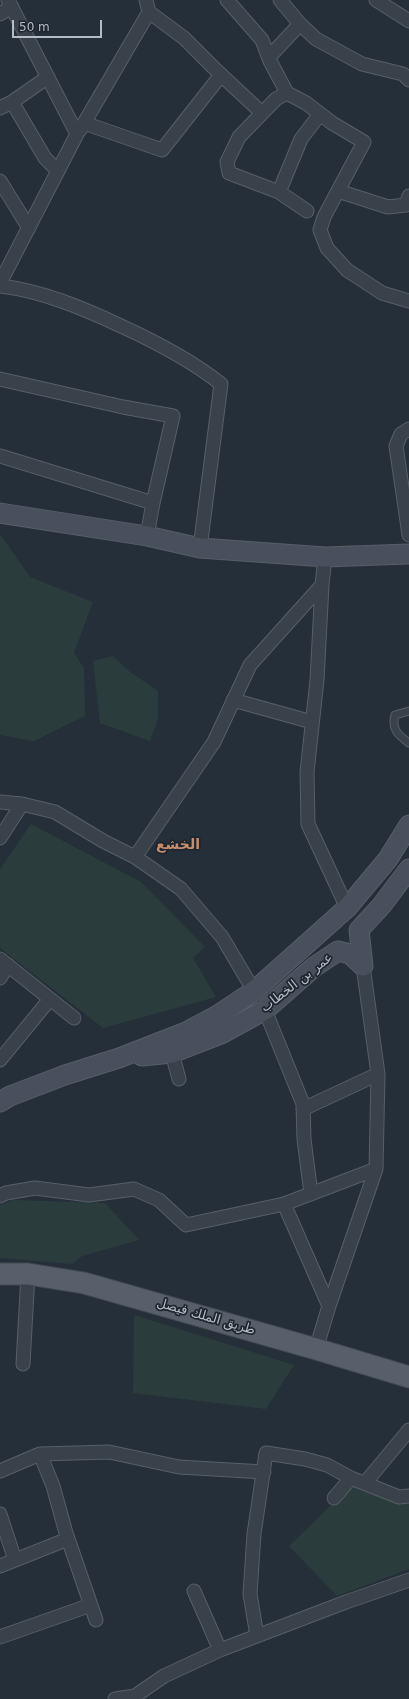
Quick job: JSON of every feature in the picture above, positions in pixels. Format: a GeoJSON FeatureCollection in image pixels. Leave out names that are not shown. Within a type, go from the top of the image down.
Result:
{"type":"FeatureCollection","features":[{"type":"Feature","properties":{"kind":"main road","name":"طريق الملك فيصل"},"geometry":{"type":"LineString","coordinates":[[0,1274],[28,1274],[84,1283],[316,1349],[409,1378]]}},
{"type":"Feature","properties":{"kind":"street"},"geometry":{"type":"LineString","coordinates":[[227,0],[262,40],[268,56],[287,93],[364,142],[324,217],[320,230],[327,248],[347,270],[382,294],[409,301]]}},
{"type":"Feature","properties":{"kind":"street"},"geometry":{"type":"LineString","coordinates":[[280,0],[300,24],[316,39],[362,64],[403,74],[409,80]]}},
{"type":"Feature","properties":{"kind":"street"},"geometry":{"type":"LineString","coordinates":[[376,0],[409,21]]}},
{"type":"Feature","properties":{"kind":"street"},"geometry":{"type":"LineString","coordinates":[[0,14],[10,3],[77,134]]}},
{"type":"Feature","properties":{"kind":"street"},"geometry":{"type":"LineString","coordinates":[[200,548],[221,384],[202,369],[150,340],[83,308],[23,289],[0,284],[77,134],[148,6],[184,38],[262,113]]}},
{"type":"Feature","properties":{"kind":"street"},"geometry":{"type":"LineString","coordinates":[[268,56],[300,24]]}},
{"type":"Feature","properties":{"kind":"street"},"geometry":{"type":"LineString","coordinates":[[84,123],[162,150],[221,75]]}},
{"type":"Feature","properties":{"kind":"street"},"geometry":{"type":"LineString","coordinates":[[0,108],[12,102],[48,77]]}},
{"type":"Feature","properties":{"kind":"street"},"geometry":{"type":"LineString","coordinates":[[287,93],[276,99],[239,137],[227,162],[229,173],[279,192],[307,212]]}},
{"type":"Feature","properties":{"kind":"street"},"geometry":{"type":"LineString","coordinates":[[12,102],[45,158],[58,171]]}},
{"type":"Feature","properties":{"kind":"street"},"geometry":{"type":"LineString","coordinates":[[279,192],[301,139],[320,114]]}},
{"type":"Feature","properties":{"kind":"street"},"geometry":{"type":"LineString","coordinates":[[0,181],[29,228]]}},
{"type":"Feature","properties":{"kind":"street"},"geometry":{"type":"LineString","coordinates":[[338,191],[388,208],[406,205],[409,196]]}},
{"type":"Feature","properties":{"kind":"street"},"geometry":{"type":"LineString","coordinates":[[0,379],[124,407],[173,416],[152,503],[147,536]]}},
{"type":"Feature","properties":{"kind":"street"},"geometry":{"type":"LineString","coordinates":[[409,430],[402,434],[396,446],[409,535]]}},
{"type":"Feature","properties":{"kind":"street"},"geometry":{"type":"LineString","coordinates":[[0,456],[152,503]]}},
{"type":"Feature","properties":{"kind":"street"},"geometry":{"type":"LineString","coordinates":[[0,513],[147,536],[200,548],[326,556],[409,554]]}},
{"type":"Feature","properties":{"kind":"street"},"geometry":{"type":"LineString","coordinates":[[326,556],[322,585],[317,680],[307,772],[308,824],[347,908]]}},
{"type":"Feature","properties":{"kind":"street"},"geometry":{"type":"LineString","coordinates":[[135,857],[214,742],[250,665],[322,585]]}},
{"type":"Feature","properties":{"kind":"street"},"geometry":{"type":"LineString","coordinates":[[233,700],[312,722]]}},
{"type":"Feature","properties":{"kind":"street"},"geometry":{"type":"LineString","coordinates":[[0,802],[22,804],[54,812],[103,841],[135,857],[181,889],[222,937],[254,991]]}},
{"type":"Feature","properties":{"kind":"street"},"geometry":{"type":"LineString","coordinates":[[0,838],[22,804]]}},
{"type":"Feature","properties":{"kind":"street","name":"عمر بن الخطاب"},"geometry":{"type":"LineString","coordinates":[[0,1102],[10,1096],[65,1075],[119,1058],[186,1032],[218,1015],[254,991],[347,908],[388,859],[409,825]]}},
{"type":"Feature","properties":{"kind":"street"},"geometry":{"type":"LineString","coordinates":[[316,1349],[329,1306],[376,1170],[378,1074],[359,930],[382,905],[409,869]]}},
{"type":"Feature","properties":{"kind":"street","name":"عمر بن الخطاب"},"geometry":{"type":"LineString","coordinates":[[119,1058],[172,1053],[221,1034],[265,1010],[314,967],[338,951],[350,954],[363,966]]}},
{"type":"Feature","properties":{"kind":"street"},"geometry":{"type":"LineString","coordinates":[[0,978],[4,962],[74,1018]]}},
{"type":"Feature","properties":{"kind":"street"},"geometry":{"type":"LineString","coordinates":[[0,1060],[50,999]]}},
{"type":"Feature","properties":{"kind":"street"},"geometry":{"type":"LineString","coordinates":[[265,1010],[303,1104],[304,1139],[311,1194]]}},
{"type":"Feature","properties":{"kind":"street"},"geometry":{"type":"LineString","coordinates":[[172,1053],[179,1079]]}},
{"type":"Feature","properties":{"kind":"street"},"geometry":{"type":"LineString","coordinates":[[303,1109],[378,1074]]}},
{"type":"Feature","properties":{"kind":"street"},"geometry":{"type":"LineString","coordinates":[[0,1196],[6,1193],[35,1188],[89,1195],[134,1189],[159,1200],[186,1225],[284,1204],[376,1170]]}},
{"type":"Feature","properties":{"kind":"street"},"geometry":{"type":"LineString","coordinates":[[284,1204],[329,1306]]}},
{"type":"Feature","properties":{"kind":"street"},"geometry":{"type":"LineString","coordinates":[[23,1364],[28,1274]]}},
{"type":"Feature","properties":{"kind":"street"},"geometry":{"type":"LineString","coordinates":[[365,1482],[409,1430]]}},
{"type":"Feature","properties":{"kind":"street"},"geometry":{"type":"LineString","coordinates":[[0,1471],[40,1454],[109,1452],[179,1467],[264,1472]]}},
{"type":"Feature","properties":{"kind":"street"},"geometry":{"type":"LineString","coordinates":[[257,1636],[250,1594],[254,1534],[266,1453],[306,1459],[327,1465],[351,1478],[365,1482],[399,1497],[409,1496]]}},
{"type":"Feature","properties":{"kind":"street"},"geometry":{"type":"LineString","coordinates":[[40,1454],[53,1486],[68,1539],[96,1620]]}},
{"type":"Feature","properties":{"kind":"street"},"geometry":{"type":"LineString","coordinates":[[334,1498],[351,1478]]}},
{"type":"Feature","properties":{"kind":"street"},"geometry":{"type":"LineString","coordinates":[[0,1514],[15,1560]]}},
{"type":"Feature","properties":{"kind":"street"},"geometry":{"type":"LineString","coordinates":[[0,1566],[68,1539]]}},
{"type":"Feature","properties":{"kind":"street"},"geometry":{"type":"LineString","coordinates":[[115,1699],[135,1696],[164,1676],[220,1650],[346,1602],[409,1580]]}},
{"type":"Feature","properties":{"kind":"street"},"geometry":{"type":"LineString","coordinates":[[194,1591],[220,1650]]}},
{"type":"Feature","properties":{"kind":"street"},"geometry":{"type":"LineString","coordinates":[[0,1637],[91,1605]]}},
{"type":"Feature","properties":{"kind":"lane"},"geometry":{"type":"LineString","coordinates":[[409,711],[395,715],[393,721],[398,735],[409,743]]}},
{"type":"Feature","properties":{"kind":"green space"},"geometry":{"type":"Polygon","coordinates":[[[0,534],[30,577],[93,602],[74,653],[84,668],[85,716],[34,741],[0,735],[0,534]]]}},
{"type":"Feature","properties":{"kind":"green space"},"geometry":{"type":"Polygon","coordinates":[[[113,656],[129,671],[158,691],[158,720],[150,741],[100,723],[93,661],[113,656]]]}},
{"type":"Feature","properties":{"kind":"green space"},"geometry":{"type":"Polygon","coordinates":[[[31,824],[141,882],[205,947],[193,958],[216,997],[103,1028],[0,948],[0,869],[31,824]]]}},
{"type":"Feature","properties":{"kind":"green space"},"geometry":{"type":"Polygon","coordinates":[[[13,1200],[105,1203],[139,1240],[82,1256],[72,1264],[0,1258],[0,1205],[13,1200]]]}},
{"type":"Feature","properties":{"kind":"green space"},"geometry":{"type":"Polygon","coordinates":[[[134,1315],[294,1365],[266,1409],[133,1393],[134,1315]]]}},
{"type":"Feature","properties":{"kind":"green space"},"geometry":{"type":"Polygon","coordinates":[[[353,1484],[409,1501],[409,1569],[337,1596],[289,1546],[353,1484]]]}},
{"type":"Feature","properties":{"kind":"district","name":"الخشع"},"geometry":{"type":"Point","coordinates":[178,845]}}]}
